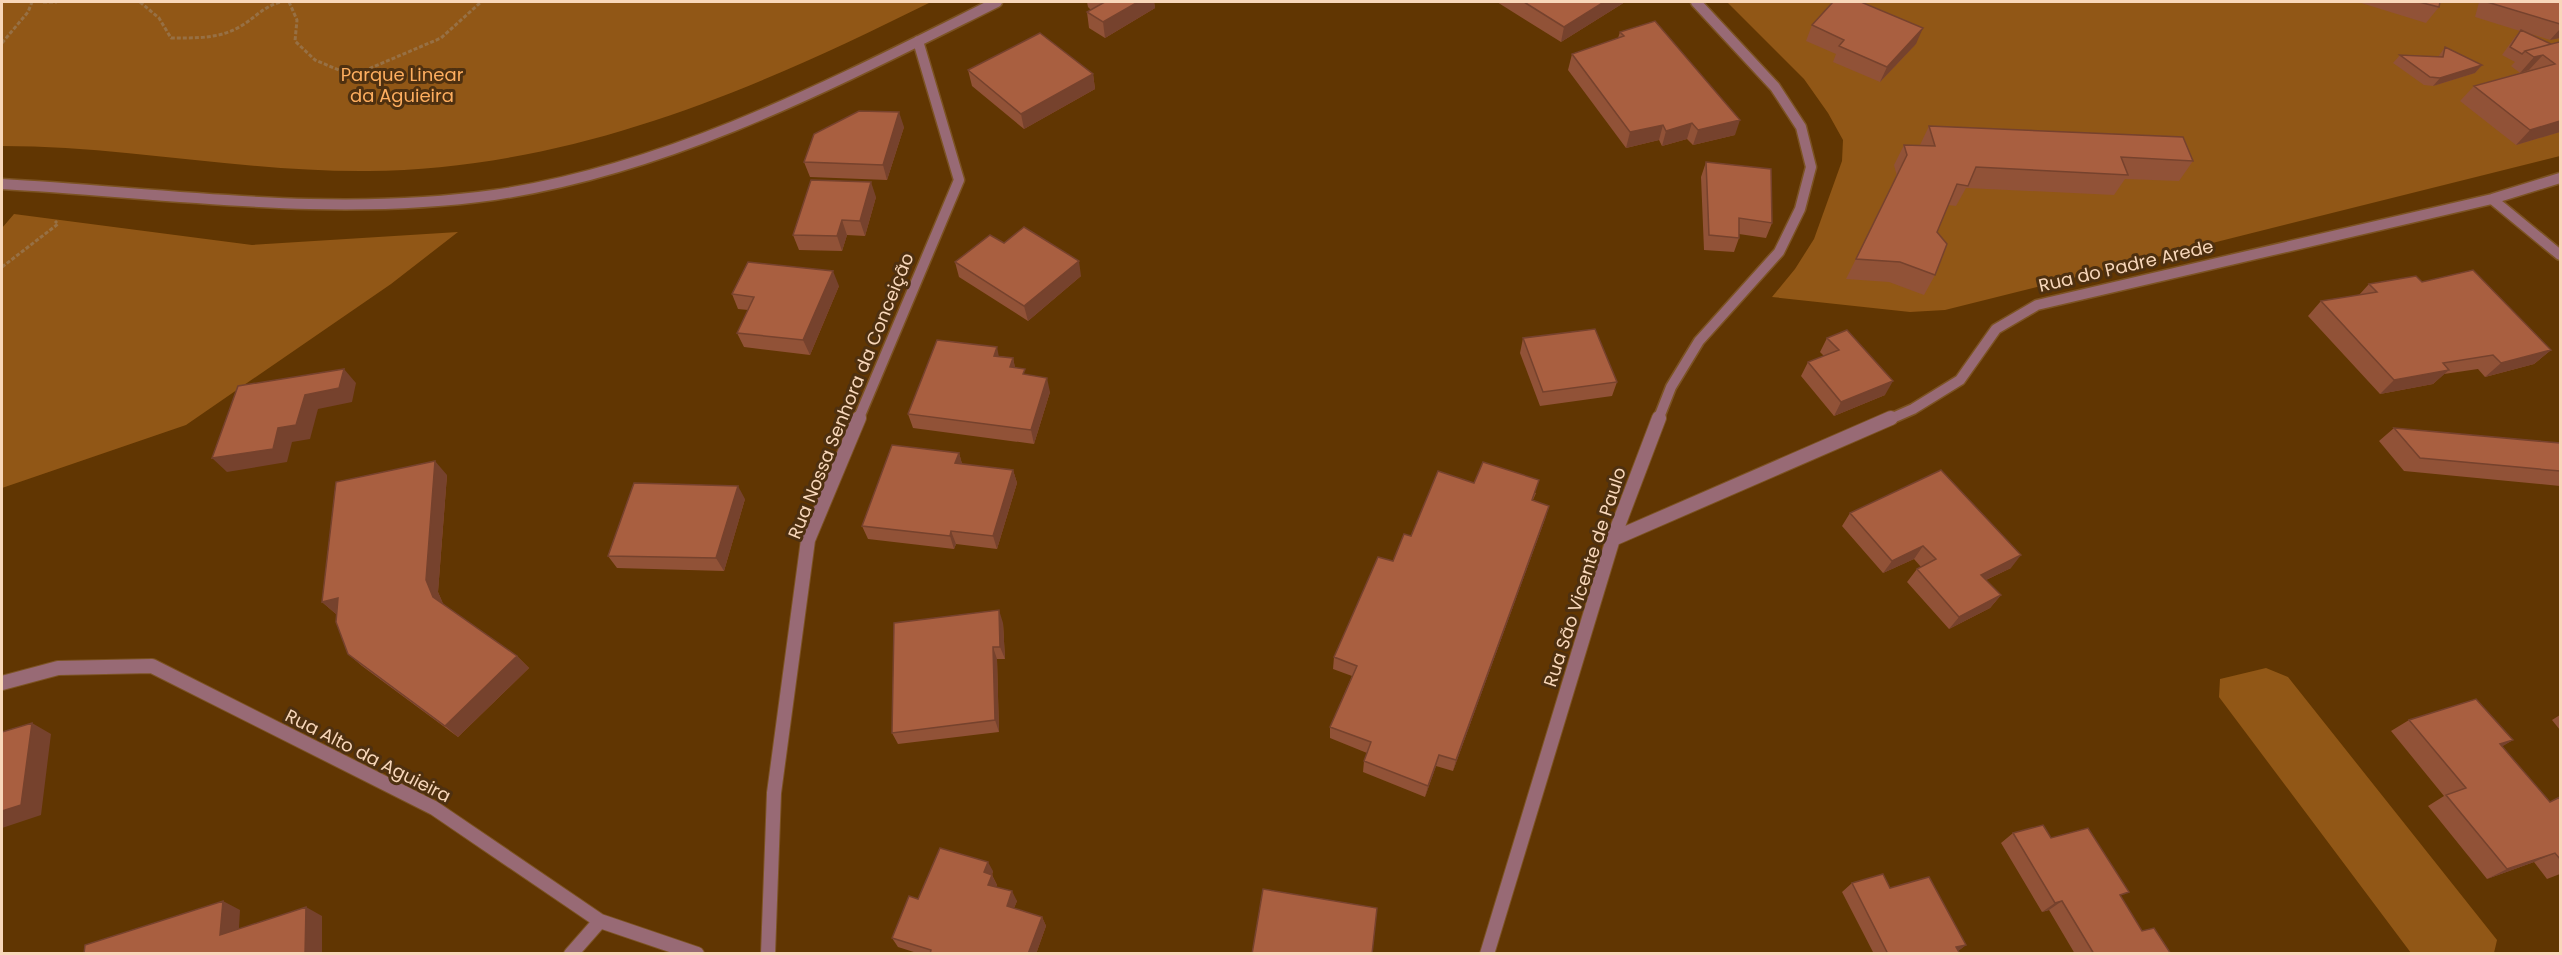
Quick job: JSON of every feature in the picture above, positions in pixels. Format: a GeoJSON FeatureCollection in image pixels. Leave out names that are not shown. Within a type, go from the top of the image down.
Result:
{"type":"FeatureCollection","features":[{"type":"Feature","properties":{"kind":"street"},"geometry":{"type":"LineString","coordinates":[[2,184],[311,206],[390,204],[474,197],[555,183],[643,158],[794,102],[997,2]]}},
{"type":"Feature","properties":{"kind":"street","name":"Rua São Vicente de Paulo"},"geometry":{"type":"LineString","coordinates":[[1487,954],[1613,539],[1671,387],[1699,341],[1779,252],[1800,209],[1811,167],[1801,127],[1775,87],[1696,2]]}},
{"type":"Feature","properties":{"kind":"street","name":"Rua Nossa Senhora da Conceição"},"geometry":{"type":"LineString","coordinates":[[768,954],[774,793],[808,540],[958,180],[918,41]]}},
{"type":"Feature","properties":{"kind":"street","name":"Rua do Padre Arede"},"geometry":{"type":"LineString","coordinates":[[1613,539],[1913,409],[1960,380],[1996,329],[2037,305],[2492,199],[2560,178]]}},
{"type":"Feature","properties":{"kind":"street"},"geometry":{"type":"LineString","coordinates":[[2492,199],[2560,255]]}},
{"type":"Feature","properties":{"kind":"street","name":"Rua Alto da Aguieira"},"geometry":{"type":"LineString","coordinates":[[2,683],[58,668],[152,666],[434,808],[600,921],[697,954]]}},
{"type":"Feature","properties":{"kind":"street"},"geometry":{"type":"LineString","coordinates":[[571,954],[600,921]]}},
{"type":"Feature","properties":{"kind":"path"},"geometry":{"type":"LineString","coordinates":[[2,43],[28,12],[32,2]]}},
{"type":"Feature","properties":{"kind":"path"},"geometry":{"type":"LineString","coordinates":[[43,2],[57,2]]}},
{"type":"Feature","properties":{"kind":"path"},"geometry":{"type":"LineString","coordinates":[[140,2],[159,18],[171,38],[204,38],[234,30],[266,4],[281,2]]}},
{"type":"Feature","properties":{"kind":"path"},"geometry":{"type":"LineString","coordinates":[[289,2],[296,10],[295,41],[315,60],[346,73],[366,70],[441,38],[481,2]]}},
{"type":"Feature","properties":{"kind":"path"},"geometry":{"type":"LineString","coordinates":[[2,267],[58,224],[27,185]]}},
{"type":"Feature","properties":{"kind":"green space","name":"Parque Linear da Aguieira"},"geometry":{"type":"Polygon","coordinates":[[[2,2],[931,2],[796,66],[658,119],[588,140],[516,156],[443,167],[368,171],[276,168],[93,150],[2,146],[2,2]]]}},
{"type":"Feature","properties":{"kind":"green space"},"geometry":{"type":"Polygon","coordinates":[[[1727,2],[2560,2],[2560,156],[1945,310],[1910,312],[1772,297],[1795,269],[1814,239],[1842,161],[1843,140],[1828,113],[1804,79],[1727,2]]]}},
{"type":"Feature","properties":{"kind":"green space"},"geometry":{"type":"Polygon","coordinates":[[[14,214],[252,245],[458,232],[391,284],[186,425],[2,488],[2,228],[14,214]]]}},
{"type":"Feature","properties":{"kind":"green space"},"geometry":{"type":"Polygon","coordinates":[[[2266,668],[2288,677],[2497,940],[2494,953],[2411,953],[2219,697],[2220,679],[2266,668]]]}},
{"type":"Feature","properties":{"kind":"building"},"geometry":{"type":"Polygon","coordinates":[[[1101,2],[1138,2],[1103,22],[1087,12],[1103,3],[1101,2]]]}},
{"type":"Feature","properties":{"kind":"building"},"geometry":{"type":"Polygon","coordinates":[[[1524,2],[1604,2],[1564,27],[1524,2]]]}},
{"type":"Feature","properties":{"kind":"building"},"geometry":{"type":"Polygon","coordinates":[[[1833,2],[1861,2],[1923,28],[1887,67],[1839,46],[1844,40],[1812,25],[1833,2]]]}},
{"type":"Feature","properties":{"kind":"building"},"geometry":{"type":"Polygon","coordinates":[[[2419,2],[2440,2],[2439,7],[2419,2]]]}},
{"type":"Feature","properties":{"kind":"building"},"geometry":{"type":"Polygon","coordinates":[[[2487,2],[2560,2],[2560,24],[2487,2]]]}},
{"type":"Feature","properties":{"kind":"building"},"geometry":{"type":"Polygon","coordinates":[[[1655,21],[1740,120],[1698,130],[1692,123],[1666,131],[1663,125],[1630,132],[1572,54],[1624,36],[1620,32],[1655,21]]]}},
{"type":"Feature","properties":{"kind":"building"},"geometry":{"type":"Polygon","coordinates":[[[2521,30],[2551,44],[2525,51],[2522,54],[2510,47],[2521,30]]]}},
{"type":"Feature","properties":{"kind":"building"},"geometry":{"type":"Polygon","coordinates":[[[1040,33],[1093,74],[1021,114],[968,70],[1040,33]]]}},
{"type":"Feature","properties":{"kind":"building"},"geometry":{"type":"Polygon","coordinates":[[[2559,42],[2560,121],[2530,130],[2474,86],[2555,64],[2543,55],[2534,57],[2525,51],[2559,42]]]}},
{"type":"Feature","properties":{"kind":"building"},"geometry":{"type":"Polygon","coordinates":[[[2445,47],[2482,65],[2440,78],[2430,77],[2400,55],[2443,57],[2445,47]]]}},
{"type":"Feature","properties":{"kind":"building"},"geometry":{"type":"Polygon","coordinates":[[[859,111],[899,112],[883,165],[804,162],[814,134],[859,111]]]}},
{"type":"Feature","properties":{"kind":"building"},"geometry":{"type":"Polygon","coordinates":[[[1929,126],[2183,137],[2193,161],[2121,157],[2128,175],[1976,167],[1968,186],[1957,184],[1937,232],[1947,244],[1935,275],[1900,262],[1856,259],[1907,155],[1904,145],[1935,146],[1929,126]]]}},
{"type":"Feature","properties":{"kind":"building"},"geometry":{"type":"Polygon","coordinates":[[[1706,162],[1771,169],[1772,223],[1739,218],[1739,238],[1709,235],[1706,162]]]}},
{"type":"Feature","properties":{"kind":"building"},"geometry":{"type":"Polygon","coordinates":[[[811,180],[871,182],[860,221],[842,220],[837,236],[793,235],[811,180]]]}},
{"type":"Feature","properties":{"kind":"building"},"geometry":{"type":"Polygon","coordinates":[[[1024,227],[1079,261],[1024,306],[955,262],[990,235],[1004,243],[1024,227]]]}},
{"type":"Feature","properties":{"kind":"building"},"geometry":{"type":"Polygon","coordinates":[[[748,262],[833,271],[803,340],[737,333],[754,297],[732,294],[748,262]]]}},
{"type":"Feature","properties":{"kind":"building"},"geometry":{"type":"Polygon","coordinates":[[[2473,270],[2551,350],[2501,363],[2493,355],[2443,363],[2449,370],[2394,380],[2321,301],[2377,292],[2369,284],[2416,276],[2422,282],[2473,270]]]}},
{"type":"Feature","properties":{"kind":"building"},"geometry":{"type":"Polygon","coordinates":[[[1595,329],[1617,382],[1543,392],[1523,338],[1595,329]]]}},
{"type":"Feature","properties":{"kind":"building"},"geometry":{"type":"Polygon","coordinates":[[[1847,330],[1893,381],[1841,402],[1808,362],[1839,350],[1827,338],[1847,330]]]}},
{"type":"Feature","properties":{"kind":"building"},"geometry":{"type":"Polygon","coordinates":[[[937,340],[997,347],[994,356],[1013,358],[1010,367],[1025,369],[1023,374],[1047,378],[1031,430],[908,414],[937,340]]]}},
{"type":"Feature","properties":{"kind":"building"},"geometry":{"type":"Polygon","coordinates":[[[344,369],[339,388],[305,395],[296,425],[278,428],[273,449],[212,458],[238,386],[344,369]]]}},
{"type":"Feature","properties":{"kind":"building"},"geometry":{"type":"Polygon","coordinates":[[[2394,428],[2560,443],[2560,471],[2420,458],[2394,428]]]}},
{"type":"Feature","properties":{"kind":"building"},"geometry":{"type":"Polygon","coordinates":[[[892,445],[959,453],[955,463],[1013,470],[993,536],[951,531],[950,536],[862,526],[892,445]]]}},
{"type":"Feature","properties":{"kind":"building"},"geometry":{"type":"Polygon","coordinates":[[[435,461],[426,580],[433,597],[517,656],[445,726],[348,654],[336,622],[338,598],[322,602],[336,482],[435,461]]]}},
{"type":"Feature","properties":{"kind":"building"},"geometry":{"type":"Polygon","coordinates":[[[1483,462],[1539,480],[1532,500],[1549,506],[1456,760],[1439,755],[1428,786],[1364,761],[1371,742],[1330,727],[1357,666],[1334,657],[1378,557],[1393,561],[1404,534],[1411,536],[1438,471],[1474,483],[1483,462]]]}},
{"type":"Feature","properties":{"kind":"building"},"geometry":{"type":"Polygon","coordinates":[[[1941,470],[2021,555],[1981,575],[2001,595],[1959,617],[1917,569],[1936,559],[1923,546],[1892,561],[1850,513],[1941,470]]]}},
{"type":"Feature","properties":{"kind":"building"},"geometry":{"type":"Polygon","coordinates":[[[634,483],[738,486],[716,558],[608,556],[634,483]]]}},
{"type":"Feature","properties":{"kind":"building"},"geometry":{"type":"Polygon","coordinates":[[[999,610],[1000,647],[993,647],[995,720],[892,733],[894,623],[999,610]]]}},
{"type":"Feature","properties":{"kind":"building"},"geometry":{"type":"Polygon","coordinates":[[[2476,699],[2513,740],[2500,744],[2550,802],[2560,797],[2560,859],[2555,853],[2507,869],[2446,795],[2466,788],[2409,720],[2476,699]]]}},
{"type":"Feature","properties":{"kind":"building"},"geometry":{"type":"Polygon","coordinates":[[[32,723],[21,805],[2,811],[2,732],[32,723]]]}},
{"type":"Feature","properties":{"kind":"building"},"geometry":{"type":"Polygon","coordinates":[[[2043,825],[2051,838],[2088,828],[2129,892],[2120,895],[2142,931],[2154,928],[2171,954],[2094,954],[2062,901],[2055,903],[2013,833],[2043,825]]]}},
{"type":"Feature","properties":{"kind":"building"},"geometry":{"type":"Polygon","coordinates":[[[940,848],[988,862],[984,872],[992,875],[988,885],[1012,891],[1007,906],[1042,917],[1028,954],[930,954],[931,950],[892,938],[909,896],[918,899],[940,848]]]}},
{"type":"Feature","properties":{"kind":"building"},"geometry":{"type":"Polygon","coordinates":[[[1883,874],[1890,888],[1929,877],[1966,945],[1956,947],[1960,954],[1888,954],[1852,883],[1883,874]]]}},
{"type":"Feature","properties":{"kind":"building"},"geometry":{"type":"Polygon","coordinates":[[[1263,889],[1377,908],[1372,954],[1252,954],[1263,889]]]}},
{"type":"Feature","properties":{"kind":"building"},"geometry":{"type":"Polygon","coordinates":[[[223,901],[220,935],[306,907],[305,954],[84,954],[85,945],[223,901]]]}}]}
